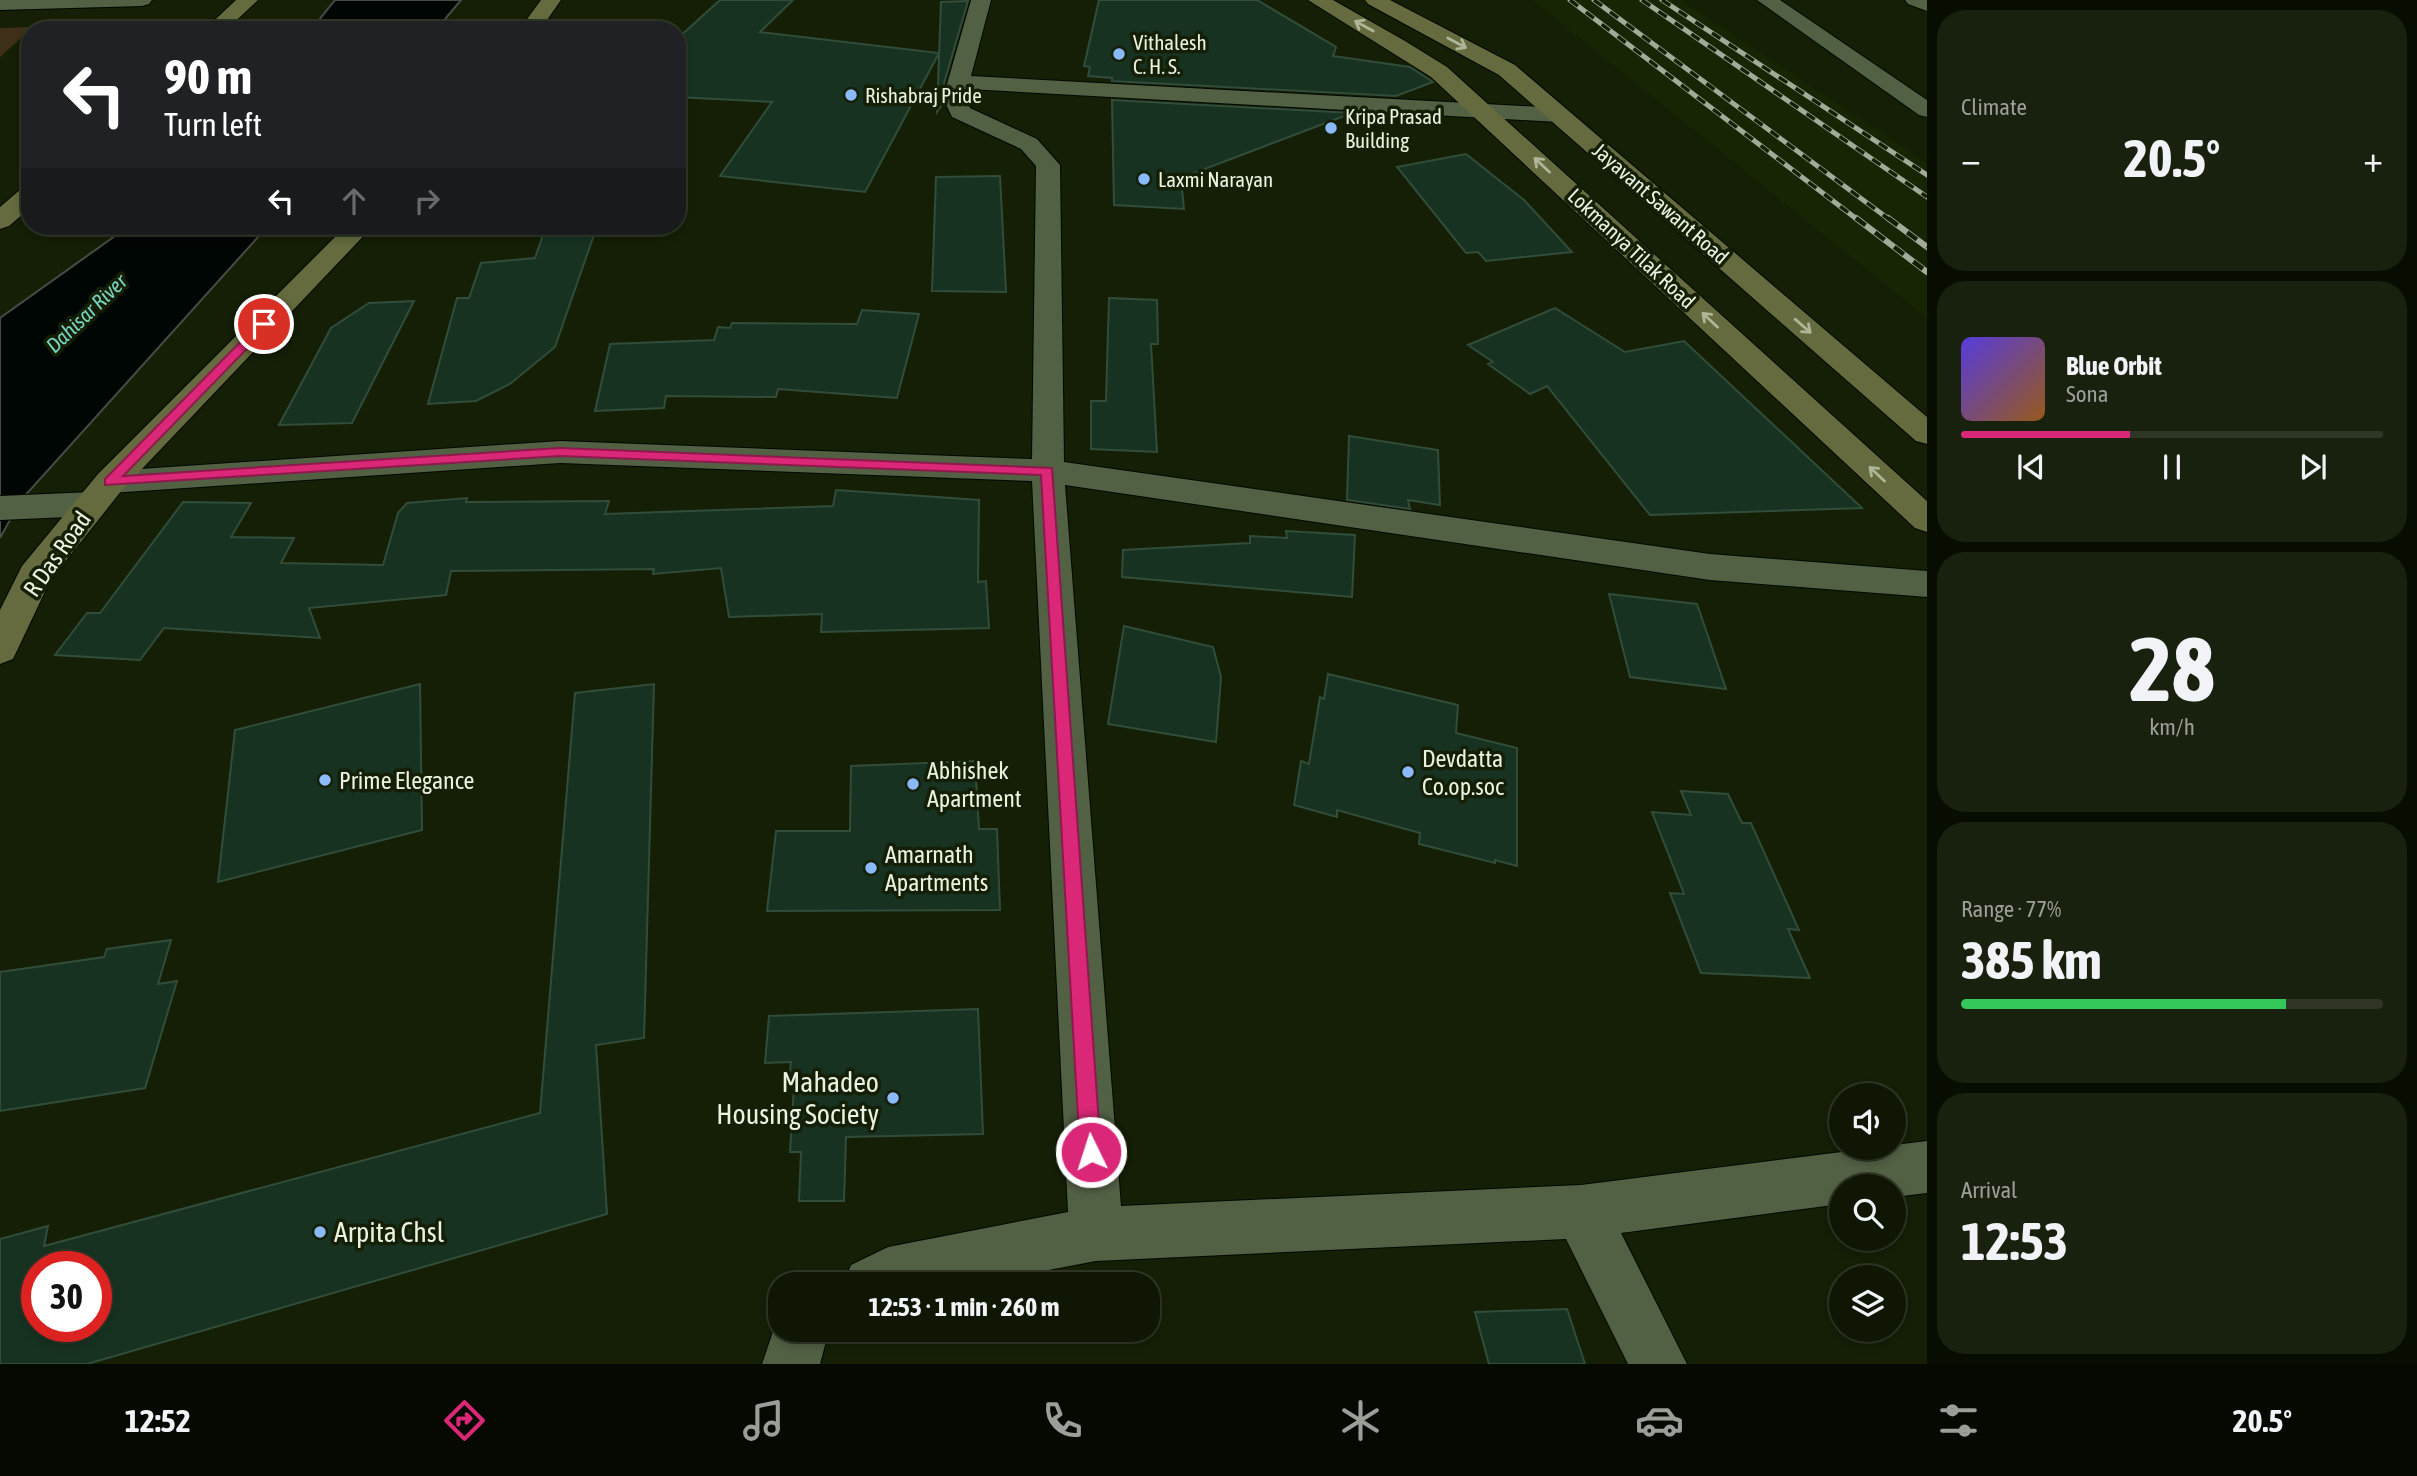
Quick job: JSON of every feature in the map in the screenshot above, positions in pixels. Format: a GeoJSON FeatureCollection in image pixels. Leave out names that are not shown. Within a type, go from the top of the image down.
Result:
{"type":"FeatureCollection","features":[{"type":"Feature","properties":{"kind":"street"},"geometry":{"type":"LineString","coordinates":[[0,4],[142,0]]}},
{"type":"Feature","properties":{"kind":"street"},"geometry":{"type":"LineString","coordinates":[[224,21],[247,0]]}},
{"type":"Feature","properties":{"kind":"street"},"geometry":{"type":"LineString","coordinates":[[536,21],[551,0]]}},
{"type":"Feature","properties":{"kind":"street"},"geometry":{"type":"LineString","coordinates":[[981,0],[954,98],[960,112],[1029,144],[1048,165],[1048,471],[1096,1234]]}},
{"type":"Feature","properties":{"kind":"street","name":"Lokmanya Tilak Road"},"geometry":{"type":"LineString","coordinates":[[1318,0],[1398,45],[1439,72],[1927,520]]}},
{"type":"Feature","properties":{"kind":"street","name":"Jayavant Sawant Road"},"geometry":{"type":"LineString","coordinates":[[1375,0],[1507,69],[1927,434]]}},
{"type":"Feature","properties":{"kind":"street"},"geometry":{"type":"LineString","coordinates":[[1767,0],[1927,110]]}},
{"type":"Feature","properties":{"kind":"street"},"geometry":{"type":"LineString","coordinates":[[1915,0],[1927,5]]}},
{"type":"Feature","properties":{"kind":"street"},"geometry":{"type":"LineString","coordinates":[[958,82],[1559,115]]}},
{"type":"Feature","properties":{"kind":"street"},"geometry":{"type":"LineString","coordinates":[[0,221],[21,202]]}},
{"type":"Feature","properties":{"kind":"street","name":"R Das Road"},"geometry":{"type":"LineString","coordinates":[[0,649],[35,575],[101,493],[351,235]]}},
{"type":"Feature","properties":{"kind":"street"},"geometry":{"type":"LineString","coordinates":[[0,508],[36,507],[101,493],[560,452],[1048,471],[1710,567],[1927,584]]}},
{"type":"Feature","properties":{"kind":"street"},"geometry":{"type":"LineString","coordinates":[[903,1272],[1096,1234],[1581,1212],[1927,1167]]}},
{"type":"Feature","properties":{"kind":"street"},"geometry":{"type":"LineString","coordinates":[[1581,1212],[1658,1364]]}},
{"type":"Feature","properties":{"kind":"street"},"geometry":{"type":"LineString","coordinates":[[791,1364],[798,1342]]}},
{"type":"Feature","properties":{"kind":"shaded area"},"geometry":{"type":"Polygon","coordinates":[[[1533,0],[1681,0],[1927,163],[1927,318],[1533,0]]]}},
{"type":"Feature","properties":{"kind":"shaded area"},"geometry":{"type":"Polygon","coordinates":[[[21,27],[21,38],[0,57],[0,28],[21,27]]]}},
{"type":"Feature","properties":{"kind":"water"},"geometry":{"type":"Polygon","coordinates":[[[335,0],[461,0],[444,21],[318,21],[335,0]]]}},
{"type":"Feature","properties":{"kind":"water","name":"Dahisar River"},"geometry":{"type":"Polygon","coordinates":[[[116,235],[260,235],[21,500],[0,538],[0,318],[116,235]]]}},
{"type":"Feature","properties":{"kind":"building"},"geometry":{"type":"Polygon","coordinates":[[[720,0],[793,0],[760,32],[939,53],[865,192],[720,176],[772,102],[686,97],[686,31],[720,0]]]}},
{"type":"Feature","properties":{"kind":"building"},"geometry":{"type":"Polygon","coordinates":[[[1099,0],[1257,0],[1336,47],[1333,56],[1410,67],[1433,82],[1396,96],[1112,81],[1112,78],[1088,76],[1090,67],[1084,66],[1099,0]]]}},
{"type":"Feature","properties":{"kind":"building"},"geometry":{"type":"Polygon","coordinates":[[[968,1],[940,97],[943,103],[937,112],[941,2],[968,1]]]}},
{"type":"Feature","properties":{"kind":"building"},"geometry":{"type":"Polygon","coordinates":[[[1112,100],[1352,113],[1181,178],[1184,209],[1114,205],[1112,100]]]}},
{"type":"Feature","properties":{"kind":"building"},"geometry":{"type":"Polygon","coordinates":[[[1466,154],[1524,200],[1572,252],[1486,261],[1478,252],[1466,253],[1397,167],[1466,154]]]}},
{"type":"Feature","properties":{"kind":"building"},"geometry":{"type":"Polygon","coordinates":[[[1000,176],[1006,292],[932,291],[936,177],[1000,176]]]}},
{"type":"Feature","properties":{"kind":"building"},"geometry":{"type":"Polygon","coordinates":[[[543,235],[594,235],[555,347],[510,384],[476,401],[428,404],[457,298],[469,298],[481,263],[535,258],[543,235]]]}},
{"type":"Feature","properties":{"kind":"building"},"geometry":{"type":"Polygon","coordinates":[[[1109,298],[1157,300],[1158,344],[1151,344],[1157,452],[1091,449],[1091,401],[1106,401],[1109,298]]]}},
{"type":"Feature","properties":{"kind":"building"},"geometry":{"type":"Polygon","coordinates":[[[414,301],[352,423],[279,425],[331,328],[369,303],[414,301]]]}},
{"type":"Feature","properties":{"kind":"building"},"geometry":{"type":"Polygon","coordinates":[[[1555,308],[1625,352],[1684,341],[1862,508],[1650,515],[1547,386],[1530,394],[1488,364],[1493,362],[1468,345],[1555,308]]]}},
{"type":"Feature","properties":{"kind":"building"},"geometry":{"type":"Polygon","coordinates":[[[862,310],[919,314],[897,398],[778,389],[776,397],[666,396],[664,408],[595,411],[610,344],[714,340],[718,327],[730,328],[732,323],[857,324],[862,310]]]}},
{"type":"Feature","properties":{"kind":"building"},"geometry":{"type":"Polygon","coordinates":[[[1349,436],[1438,450],[1440,505],[1408,500],[1410,509],[1347,500],[1349,436]]]}},
{"type":"Feature","properties":{"kind":"building"},"geometry":{"type":"Polygon","coordinates":[[[836,490],[979,500],[978,582],[986,581],[989,628],[821,632],[822,614],[729,617],[721,568],[653,574],[654,569],[451,571],[446,595],[309,608],[320,638],[164,628],[140,660],[55,655],[87,613],[100,613],[183,502],[251,503],[231,537],[294,538],[281,563],[383,565],[398,513],[407,503],[467,498],[466,502],[609,501],[605,514],[833,506],[836,490]]]}},
{"type":"Feature","properties":{"kind":"building"},"geometry":{"type":"Polygon","coordinates":[[[1286,531],[1355,535],[1352,597],[1122,577],[1123,550],[1250,543],[1250,536],[1287,538],[1286,531]]]}},
{"type":"Feature","properties":{"kind":"building"},"geometry":{"type":"Polygon","coordinates":[[[1609,594],[1697,604],[1726,689],[1630,677],[1609,594]]]}},
{"type":"Feature","properties":{"kind":"building"},"geometry":{"type":"Polygon","coordinates":[[[1124,626],[1213,647],[1221,677],[1216,742],[1108,724],[1124,626]]]}},
{"type":"Feature","properties":{"kind":"building","name":"Devdatta Co.op.soc"},"geometry":{"type":"Polygon","coordinates":[[[1328,674],[1458,705],[1456,733],[1517,748],[1517,866],[1419,844],[1420,833],[1337,810],[1337,817],[1294,805],[1301,761],[1309,764],[1320,697],[1324,699],[1328,674]]]}},
{"type":"Feature","properties":{"kind":"building","name":"Prime Elegance"},"geometry":{"type":"Polygon","coordinates":[[[420,684],[422,830],[218,882],[235,730],[420,684]]]}},
{"type":"Feature","properties":{"kind":"building","name":"Arpita Chsl"},"geometry":{"type":"Polygon","coordinates":[[[654,684],[644,1038],[596,1045],[607,1214],[87,1364],[0,1364],[0,1239],[48,1226],[44,1246],[540,1113],[575,693],[654,684]]]}},
{"type":"Feature","properties":{"kind":"building","name":"Amarnath Apartments"},"geometry":{"type":"Polygon","coordinates":[[[975,761],[979,829],[997,829],[1000,910],[767,911],[776,831],[850,831],[851,766],[975,761]]]}},
{"type":"Feature","properties":{"kind":"building"},"geometry":{"type":"Polygon","coordinates":[[[1681,791],[1728,794],[1742,823],[1751,823],[1799,930],[1788,929],[1810,978],[1701,973],[1670,893],[1684,894],[1652,812],[1691,815],[1681,791]]]}},
{"type":"Feature","properties":{"kind":"building"},"geometry":{"type":"Polygon","coordinates":[[[171,940],[158,984],[177,981],[145,1088],[0,1111],[0,972],[104,957],[107,949],[171,940]]]}},
{"type":"Feature","properties":{"kind":"building","name":"Mahadeo Housing Society"},"geometry":{"type":"Polygon","coordinates":[[[978,1009],[983,1134],[846,1137],[844,1201],[799,1201],[801,1152],[790,1152],[794,1086],[788,1086],[791,1062],[765,1063],[769,1016],[978,1009]]]}},
{"type":"Feature","properties":{"kind":"building"},"geometry":{"type":"Polygon","coordinates":[[[1567,1309],[1585,1364],[1489,1364],[1475,1312],[1567,1309]]]}},
{"type":"Feature","properties":{"kind":"railway"},"geometry":{"type":"LineString","coordinates":[[1570,0],[1858,220]]}},
{"type":"Feature","properties":{"kind":"railway"},"geometry":{"type":"LineString","coordinates":[[1594,0],[1890,220]]}},
{"type":"Feature","properties":{"kind":"railway"},"geometry":{"type":"LineString","coordinates":[[1642,0],[1927,197]]}},
{"type":"Feature","properties":{"kind":"railway"},"geometry":{"type":"LineString","coordinates":[[1662,0],[1927,175]]}},
{"type":"Feature","properties":{"kind":"railway"},"geometry":{"type":"LineString","coordinates":[[1856,218],[1927,272]]}},
{"type":"Feature","properties":{"kind":"railway"},"geometry":{"type":"LineString","coordinates":[[1888,218],[1927,247]]}},
{"type":"Feature","properties":{"kind":"place","name":"Vithalesh C. H. S."},"geometry":{"type":"Point","coordinates":[1119,54]}},
{"type":"Feature","properties":{"kind":"place","name":"Rishabraj Pride"},"geometry":{"type":"Point","coordinates":[851,95]}},
{"type":"Feature","properties":{"kind":"place","name":"Kripa Prasad Building"},"geometry":{"type":"Point","coordinates":[1331,128]}},
{"type":"Feature","properties":{"kind":"place","name":"Laxmi Narayan"},"geometry":{"type":"Point","coordinates":[1144,179]}},
{"type":"Feature","properties":{"kind":"place","name":"Devdatta Co.op.soc"},"geometry":{"type":"Point","coordinates":[1408,772]}},
{"type":"Feature","properties":{"kind":"place","name":"Prime Elegance"},"geometry":{"type":"Point","coordinates":[325,780]}},
{"type":"Feature","properties":{"kind":"place","name":"Abhishek Apartment"},"geometry":{"type":"Point","coordinates":[913,784]}},
{"type":"Feature","properties":{"kind":"place","name":"Amarnath Apartments"},"geometry":{"type":"Point","coordinates":[871,868]}},
{"type":"Feature","properties":{"kind":"place","name":"Mahadeo Housing Society"},"geometry":{"type":"Point","coordinates":[893,1098]}},
{"type":"Feature","properties":{"kind":"place","name":"Arpita Chsl"},"geometry":{"type":"Point","coordinates":[320,1232]}},
{"type":"Feature","properties":{"kind":"route"},"geometry":{"type":"LineString","coordinates":[[264,324],[110,482],[560,452],[1048,471],[1091,1152]]}}]}
